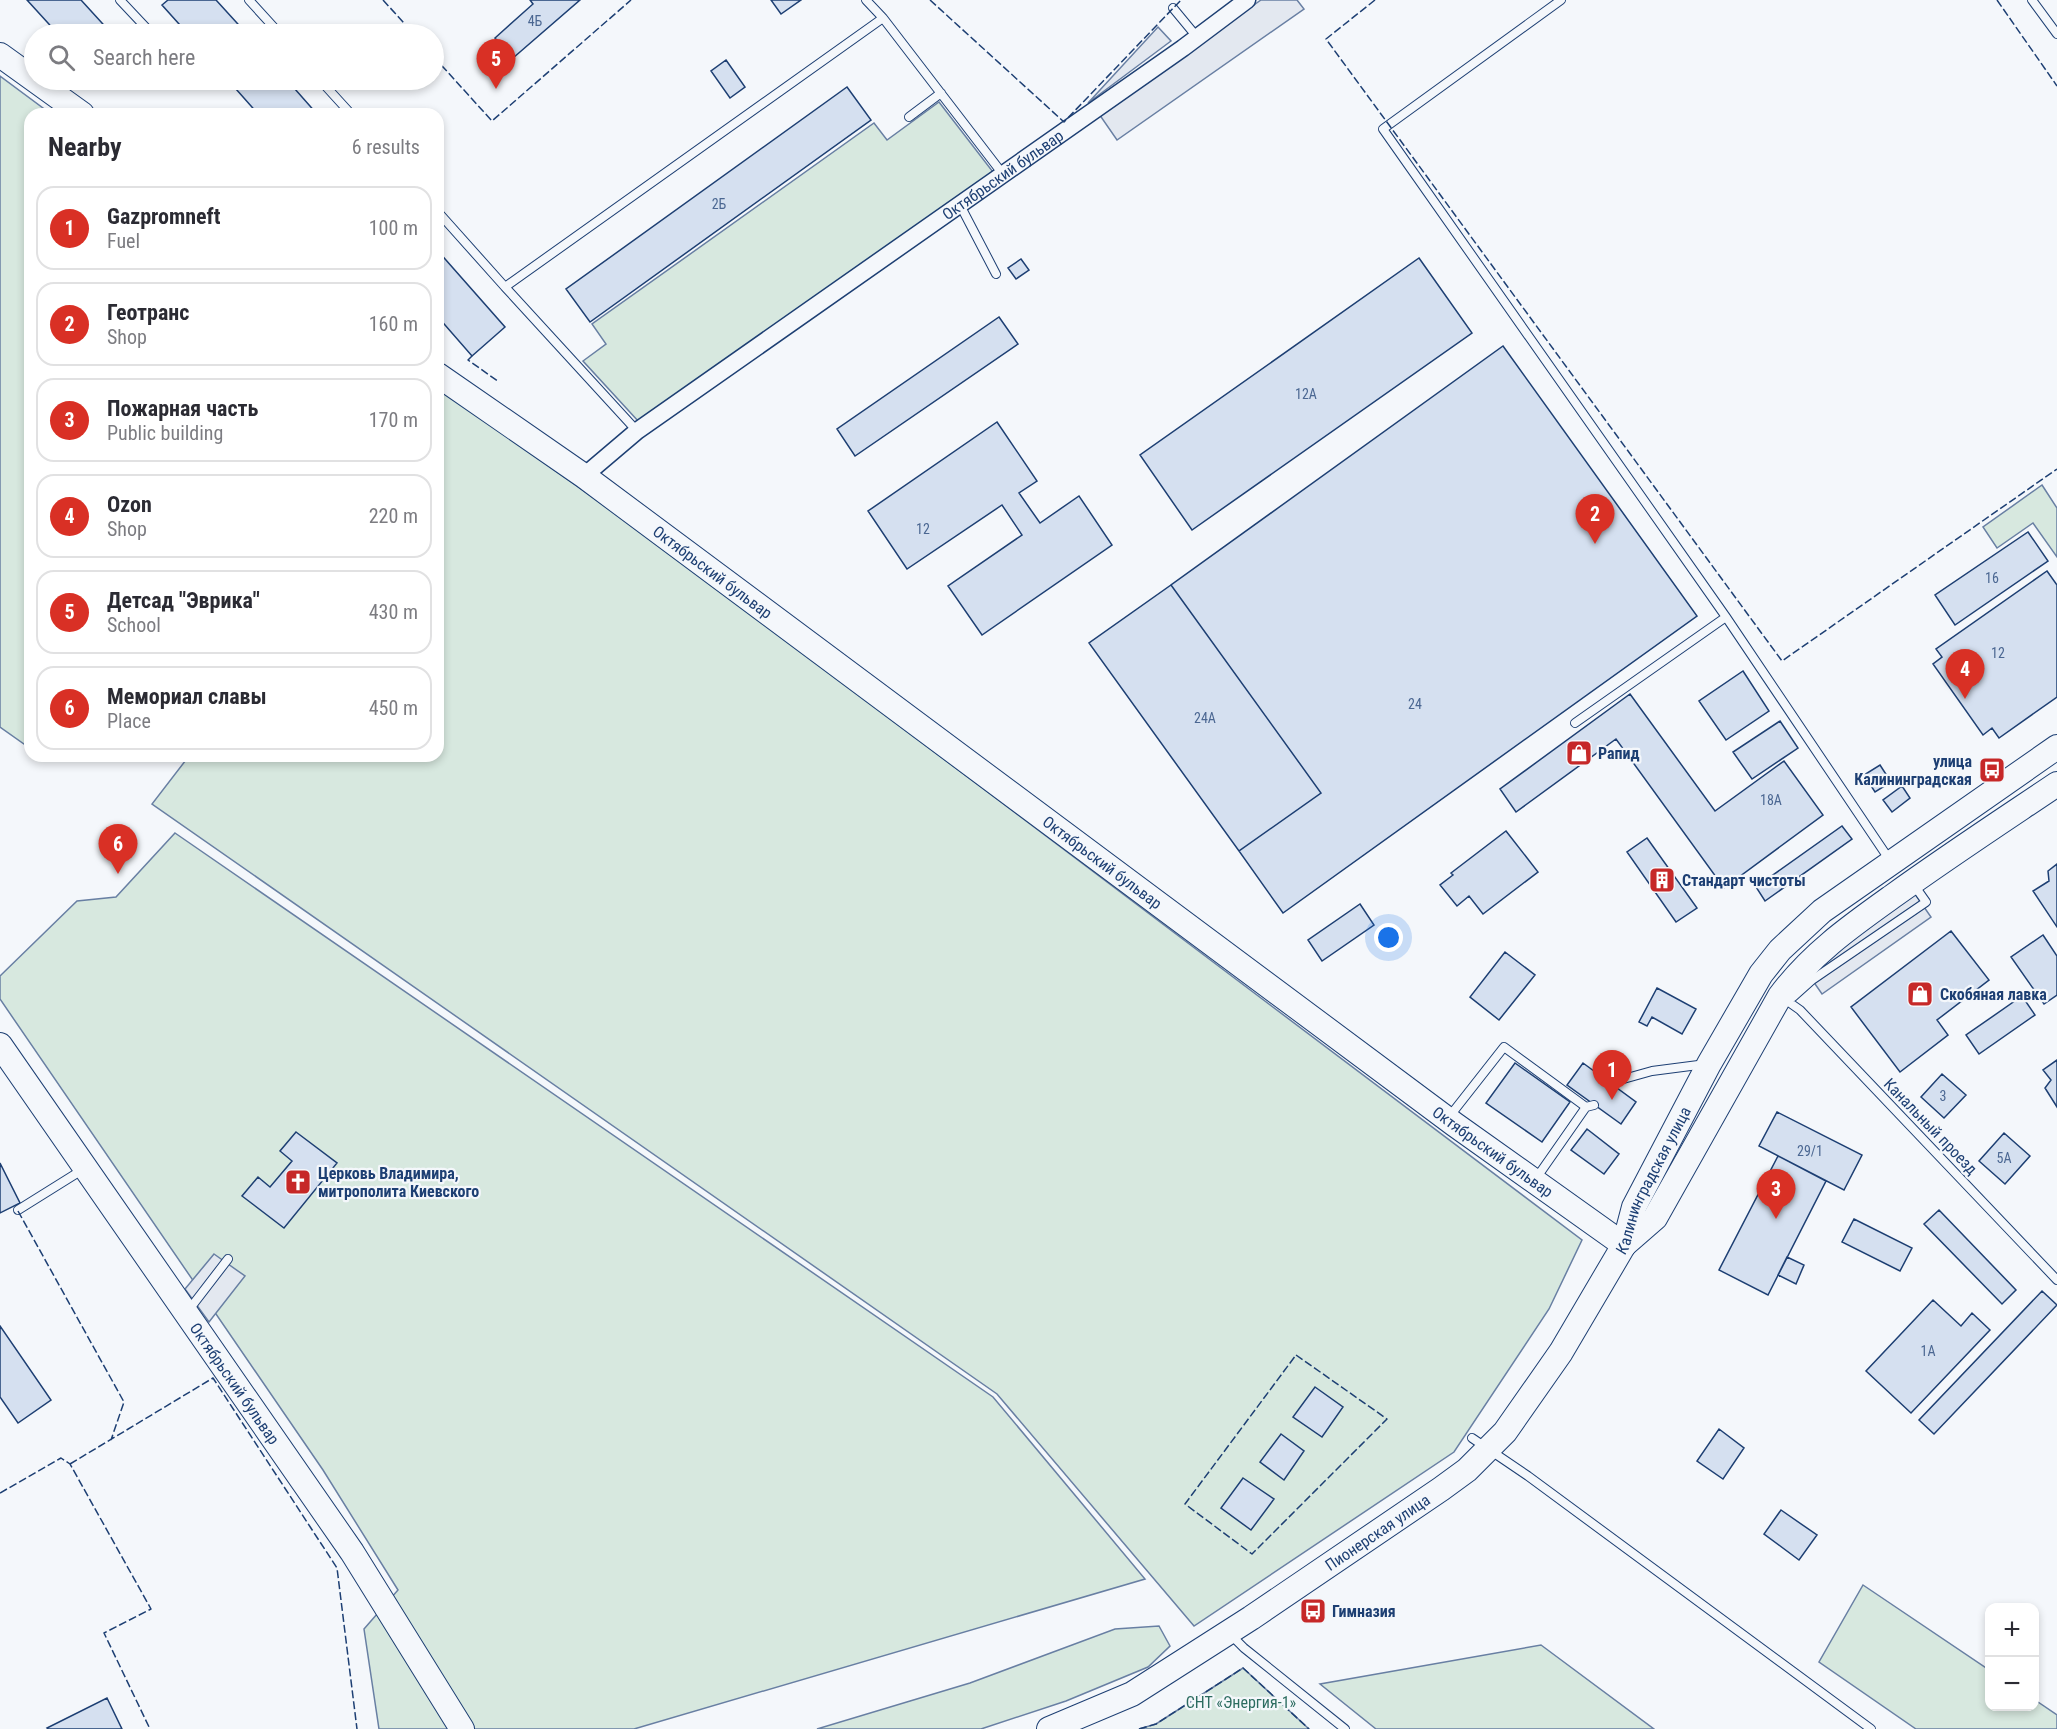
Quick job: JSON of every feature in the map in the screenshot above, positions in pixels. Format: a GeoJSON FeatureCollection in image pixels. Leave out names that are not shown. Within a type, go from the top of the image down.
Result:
{"type":"FeatureCollection","features":[{"type":"Feature","properties":{"kind":"street","name":"Октябрьский бульвар"},"geometry":{"type":"LineString","coordinates":[[584,476],[637,430],[1247,0]]}},
{"type":"Feature","properties":{"kind":"street"},"geometry":{"type":"LineString","coordinates":[[0,55],[24,72]]}},
{"type":"Feature","properties":{"kind":"street"},"geometry":{"type":"LineString","coordinates":[[49,90],[74,108]]}},
{"type":"Feature","properties":{"kind":"street","name":"Октябрьский бульвар"},"geometry":{"type":"LineString","coordinates":[[444,379],[584,476],[1447,1119],[1624,1245]]}},
{"type":"Feature","properties":{"kind":"street","name":"Калининградская улица"},"geometry":{"type":"LineString","coordinates":[[1624,1245],[1634,1207],[1709,1064],[1761,974],[1780,950],[1822,911],[2057,747]]}},
{"type":"Feature","properties":{"kind":"street","name":"Калининградская улица"},"geometry":{"type":"LineString","coordinates":[[1624,1245],[1655,1218],[1784,998],[1795,975],[1844,931],[2057,784]]}},
{"type":"Feature","properties":{"kind":"street","name":"Октябрьский бульвар"},"geometry":{"type":"LineString","coordinates":[[0,1045],[352,1552],[462,1729]]}},
{"type":"Feature","properties":{"kind":"street","name":"Пионерская улица"},"geometry":{"type":"LineString","coordinates":[[1049,1729],[1132,1694],[1229,1633],[1467,1470],[1481,1443],[1520,1414],[1561,1352],[1624,1245]]}},
{"type":"Feature","properties":{"kind":"lane"},"geometry":{"type":"LineString","coordinates":[[120,0],[143,24]]}},
{"type":"Feature","properties":{"kind":"lane"},"geometry":{"type":"LineString","coordinates":[[249,0],[271,24]]}},
{"type":"Feature","properties":{"kind":"lane"},"geometry":{"type":"LineString","coordinates":[[866,0],[883,18],[1002,173]]}},
{"type":"Feature","properties":{"kind":"lane"},"geometry":{"type":"LineString","coordinates":[[1561,0],[1383,129],[1726,617],[1891,862]]}},
{"type":"Feature","properties":{"kind":"lane"},"geometry":{"type":"LineString","coordinates":[[2032,0],[2057,34]]}},
{"type":"Feature","properties":{"kind":"lane"},"geometry":{"type":"LineString","coordinates":[[1173,9],[1197,37]]}},
{"type":"Feature","properties":{"kind":"lane"},"geometry":{"type":"LineString","coordinates":[[505,286],[883,18]]}},
{"type":"Feature","properties":{"kind":"lane"},"geometry":{"type":"LineString","coordinates":[[329,90],[346,108]]}},
{"type":"Feature","properties":{"kind":"lane"},"geometry":{"type":"LineString","coordinates":[[909,117],[941,93]]}},
{"type":"Feature","properties":{"kind":"lane"},"geometry":{"type":"LineString","coordinates":[[959,203],[996,274]]}},
{"type":"Feature","properties":{"kind":"lane"},"geometry":{"type":"LineString","coordinates":[[444,219],[637,430]]}},
{"type":"Feature","properties":{"kind":"lane"},"geometry":{"type":"LineString","coordinates":[[1575,723],[1726,617]]}},
{"type":"Feature","properties":{"kind":"lane","name":"Канальный проезд"},"geometry":{"type":"LineString","coordinates":[[1784,998],[1800,1010],[2057,1280]]}},
{"type":"Feature","properties":{"kind":"lane"},"geometry":{"type":"LineString","coordinates":[[1447,1119],[1504,1047],[1590,1106],[1535,1181]]}},
{"type":"Feature","properties":{"kind":"lane"},"geometry":{"type":"LineString","coordinates":[[1609,1083],[1652,1071],[1709,1064]]}},
{"type":"Feature","properties":{"kind":"lane"},"geometry":{"type":"LineString","coordinates":[[18,1210],[85,1168]]}},
{"type":"Feature","properties":{"kind":"lane"},"geometry":{"type":"LineString","coordinates":[[186,1313],[228,1259]]}},
{"type":"Feature","properties":{"kind":"lane"},"geometry":{"type":"LineString","coordinates":[[1481,1443],[1871,1729]]}},
{"type":"Feature","properties":{"kind":"lane"},"geometry":{"type":"LineString","coordinates":[[1229,1633],[1244,1648],[1345,1729]]}},
{"type":"Feature","properties":{"kind":"green space"},"geometry":{"type":"Polygon","coordinates":[[[0,76],[43,108],[24,108],[24,744],[0,727],[0,76]]]}},
{"type":"Feature","properties":{"kind":"green space"},"geometry":{"type":"Polygon","coordinates":[[[939,102],[993,172],[639,422],[583,361],[606,344],[592,324],[874,123],[887,140],[939,102]]]}},
{"type":"Feature","properties":{"kind":"green space"},"geometry":{"type":"Polygon","coordinates":[[[444,392],[648,536],[1582,1240],[1549,1309],[1454,1452],[1194,1626],[997,1394],[152,804],[184,762],[444,762],[444,392]]]}},
{"type":"Feature","properties":{"kind":"green space"},"geometry":{"type":"Polygon","coordinates":[[[2042,485],[2057,508],[2057,557],[2033,523],[1997,548],[1983,527],[2042,485]]]}},
{"type":"Feature","properties":{"kind":"green space"},"geometry":{"type":"Polygon","coordinates":[[[175,833],[993,1397],[1145,1579],[634,1729],[379,1729],[364,1629],[398,1590],[323,1470],[0,999],[0,976],[77,901],[116,897],[175,833]]]}},
{"type":"Feature","properties":{"kind":"green space"},"geometry":{"type":"Polygon","coordinates":[[[1863,1585],[1985,1667],[1985,1711],[2039,1711],[2039,1703],[2057,1715],[2057,1729],[1916,1729],[1819,1662],[1863,1585]]]}},
{"type":"Feature","properties":{"kind":"green space"},"geometry":{"type":"Polygon","coordinates":[[[1159,1626],[1170,1646],[1148,1667],[1066,1701],[981,1729],[817,1729],[970,1683],[1115,1629],[1159,1626]]]}},
{"type":"Feature","properties":{"kind":"green space"},"geometry":{"type":"Polygon","coordinates":[[[1541,1645],[1654,1729],[1376,1729],[1320,1684],[1541,1645]]]}},
{"type":"Feature","properties":{"kind":"green space","name":"СНТ «Энергия-1»"},"geometry":{"type":"Polygon","coordinates":[[[1243,1668],[1309,1729],[1139,1729],[1156,1724],[1243,1668]]]}},
{"type":"Feature","properties":{"kind":"shaded area"},"geometry":{"type":"Polygon","coordinates":[[[1261,0],[1297,0],[1304,9],[1117,140],[1099,114],[1261,0]]]}},
{"type":"Feature","properties":{"kind":"shaded area"},"geometry":{"type":"Polygon","coordinates":[[[1158,27],[1171,41],[1088,103],[1158,27]]]}},
{"type":"Feature","properties":{"kind":"shaded area"},"geometry":{"type":"Polygon","coordinates":[[[1915,894],[1931,917],[1822,994],[1806,971],[1915,894]]]}},
{"type":"Feature","properties":{"kind":"shaded area"},"geometry":{"type":"Polygon","coordinates":[[[214,1254],[245,1276],[209,1322],[185,1289],[214,1254]]]}},
{"type":"Feature","properties":{"kind":"building"},"geometry":{"type":"Polygon","coordinates":[[[27,0],[81,0],[103,24],[49,24],[27,0]]]}},
{"type":"Feature","properties":{"kind":"building"},"geometry":{"type":"Polygon","coordinates":[[[168,0],[216,0],[238,24],[179,24],[162,5],[168,0]]]}},
{"type":"Feature","properties":{"kind":"building"},"geometry":{"type":"Polygon","coordinates":[[[530,0],[580,0],[513,58],[495,38],[533,4],[530,0]]]}},
{"type":"Feature","properties":{"kind":"building"},"geometry":{"type":"Polygon","coordinates":[[[771,0],[801,0],[781,14],[771,0]]]}},
{"type":"Feature","properties":{"kind":"building"},"geometry":{"type":"Polygon","coordinates":[[[726,60],[745,87],[730,98],[711,71],[726,60]]]}},
{"type":"Feature","properties":{"kind":"building"},"geometry":{"type":"Polygon","coordinates":[[[847,87],[871,120],[590,322],[566,289],[847,87]]]}},
{"type":"Feature","properties":{"kind":"building"},"geometry":{"type":"Polygon","coordinates":[[[237,90],[296,90],[312,108],[253,108],[237,90]]]}},
{"type":"Feature","properties":{"kind":"building"},"geometry":{"type":"Polygon","coordinates":[[[444,258],[505,327],[472,356],[444,324],[444,258]]]}},
{"type":"Feature","properties":{"kind":"building"},"geometry":{"type":"Polygon","coordinates":[[[1419,258],[1472,333],[1192,530],[1140,455],[1419,258]]]}},
{"type":"Feature","properties":{"kind":"building"},"geometry":{"type":"Polygon","coordinates":[[[1021,259],[1029,270],[1016,279],[1008,268],[1021,259]]]}},
{"type":"Feature","properties":{"kind":"building"},"geometry":{"type":"Polygon","coordinates":[[[999,317],[1018,344],[855,456],[837,429],[999,317]]]}},
{"type":"Feature","properties":{"kind":"building"},"geometry":{"type":"Polygon","coordinates":[[[1503,346],[1697,616],[1283,913],[1239,851],[1321,793],[1171,585],[1503,346]]]}},
{"type":"Feature","properties":{"kind":"building"},"geometry":{"type":"Polygon","coordinates":[[[997,422],[1037,481],[1019,493],[1040,523],[1079,496],[1112,545],[982,635],[948,586],[1022,535],[1002,505],[907,569],[868,511],[997,422]]]}},
{"type":"Feature","properties":{"kind":"building"},"geometry":{"type":"Polygon","coordinates":[[[2028,532],[2048,561],[1955,625],[1935,595],[2028,532]]]}},
{"type":"Feature","properties":{"kind":"building"},"geometry":{"type":"Polygon","coordinates":[[[2047,571],[2057,585],[2057,697],[1999,738],[1992,728],[1983,735],[1933,664],[1942,657],[1936,649],[2047,571]]]}},
{"type":"Feature","properties":{"kind":"building"},"geometry":{"type":"Polygon","coordinates":[[[1171,585],[1321,793],[1239,851],[1089,643],[1171,585]]]}},
{"type":"Feature","properties":{"kind":"building"},"geometry":{"type":"Polygon","coordinates":[[[1743,671],[1769,711],[1726,740],[1699,701],[1743,671]]]}},
{"type":"Feature","properties":{"kind":"building"},"geometry":{"type":"Polygon","coordinates":[[[1630,694],[1715,811],[1784,761],[1823,815],[1724,888],[1616,739],[1516,812],[1500,789],[1630,694]]]}},
{"type":"Feature","properties":{"kind":"building"},"geometry":{"type":"Polygon","coordinates":[[[1780,721],[1798,748],[1752,779],[1733,752],[1780,721]]]}},
{"type":"Feature","properties":{"kind":"building"},"geometry":{"type":"Polygon","coordinates":[[[1880,765],[1891,782],[1875,792],[1864,775],[1880,765]]]}},
{"type":"Feature","properties":{"kind":"building"},"geometry":{"type":"Polygon","coordinates":[[[1902,786],[1910,798],[1892,812],[1883,800],[1902,786]]]}},
{"type":"Feature","properties":{"kind":"building"},"geometry":{"type":"Polygon","coordinates":[[[1842,826],[1852,839],[1765,901],[1756,887],[1842,826]]]}},
{"type":"Feature","properties":{"kind":"building"},"geometry":{"type":"Polygon","coordinates":[[[1506,831],[1538,872],[1483,914],[1469,896],[1457,906],[1440,885],[1453,875],[1451,873],[1506,831]]]}},
{"type":"Feature","properties":{"kind":"building","name":"Стандарт чистоты"},"geometry":{"type":"Polygon","coordinates":[[[1647,838],[1697,908],[1676,922],[1627,852],[1647,838]]]}},
{"type":"Feature","properties":{"kind":"building"},"geometry":{"type":"Polygon","coordinates":[[[2057,864],[2057,927],[2033,891],[2049,881],[2048,871],[2057,864]]]}},
{"type":"Feature","properties":{"kind":"building"},"geometry":{"type":"Polygon","coordinates":[[[1360,904],[1374,925],[1322,961],[1308,940],[1360,904]]]}},
{"type":"Feature","properties":{"kind":"building","name":"Скобяная лавка"},"geometry":{"type":"Polygon","coordinates":[[[1951,931],[1989,980],[1937,1020],[1948,1035],[1900,1072],[1851,1007],[1951,931]]]}},
{"type":"Feature","properties":{"kind":"building"},"geometry":{"type":"Polygon","coordinates":[[[2043,935],[2057,956],[2057,995],[2044,1004],[2011,957],[2043,935]]]}},
{"type":"Feature","properties":{"kind":"building"},"geometry":{"type":"Polygon","coordinates":[[[1505,952],[1535,975],[1499,1020],[1470,997],[1505,952]]]}},
{"type":"Feature","properties":{"kind":"building"},"geometry":{"type":"Polygon","coordinates":[[[1657,988],[1696,1009],[1682,1034],[1652,1017],[1647,1026],[1639,1022],[1657,988]]]}},
{"type":"Feature","properties":{"kind":"building"},"geometry":{"type":"Polygon","coordinates":[[[2022,996],[2035,1015],[1979,1054],[1966,1035],[2022,996]]]}},
{"type":"Feature","properties":{"kind":"building"},"geometry":{"type":"Polygon","coordinates":[[[2057,1060],[2057,1107],[2045,1088],[2051,1080],[2043,1070],[2057,1060]]]}},
{"type":"Feature","properties":{"kind":"building"},"geometry":{"type":"Polygon","coordinates":[[[1515,1063],[1570,1102],[1542,1142],[1486,1103],[1515,1063]]]}},
{"type":"Feature","properties":{"kind":"building"},"geometry":{"type":"Polygon","coordinates":[[[1583,1063],[1636,1102],[1621,1124],[1567,1085],[1583,1063]]]}},
{"type":"Feature","properties":{"kind":"building"},"geometry":{"type":"Polygon","coordinates":[[[1942,1074],[1966,1095],[1944,1118],[1921,1097],[1942,1074]]]}},
{"type":"Feature","properties":{"kind":"building"},"geometry":{"type":"Polygon","coordinates":[[[1777,1112],[1862,1155],[1844,1190],[1759,1146],[1777,1112]]]}},
{"type":"Feature","properties":{"kind":"building"},"geometry":{"type":"Polygon","coordinates":[[[1587,1129],[1619,1154],[1604,1174],[1571,1150],[1587,1129]]]}},
{"type":"Feature","properties":{"kind":"building","name":"Церковь Владимира, митрополита Киевского"},"geometry":{"type":"Polygon","coordinates":[[[296,1132],[337,1163],[284,1228],[242,1196],[258,1177],[270,1187],[292,1161],[280,1151],[296,1132]]]}},
{"type":"Feature","properties":{"kind":"building"},"geometry":{"type":"Polygon","coordinates":[[[2004,1133],[2030,1156],[2005,1184],[1979,1161],[2004,1133]]]}},
{"type":"Feature","properties":{"kind":"building"},"geometry":{"type":"Polygon","coordinates":[[[1778,1156],[1826,1181],[1768,1295],[1719,1270],[1778,1156]]]}},
{"type":"Feature","properties":{"kind":"building"},"geometry":{"type":"Polygon","coordinates":[[[0,1163],[20,1203],[0,1213],[0,1163]]]}},
{"type":"Feature","properties":{"kind":"building"},"geometry":{"type":"Polygon","coordinates":[[[1939,1210],[2016,1290],[2002,1304],[1924,1224],[1939,1210]]]}},
{"type":"Feature","properties":{"kind":"building"},"geometry":{"type":"Polygon","coordinates":[[[1854,1219],[1912,1248],[1900,1271],[1842,1242],[1854,1219]]]}},
{"type":"Feature","properties":{"kind":"building"},"geometry":{"type":"Polygon","coordinates":[[[1787,1257],[1804,1265],[1796,1284],[1778,1275],[1787,1257]]]}},
{"type":"Feature","properties":{"kind":"building"},"geometry":{"type":"Polygon","coordinates":[[[2042,1291],[2057,1305],[1934,1434],[1919,1420],[2042,1291]]]}},
{"type":"Feature","properties":{"kind":"building"},"geometry":{"type":"Polygon","coordinates":[[[1933,1300],[1961,1326],[1972,1313],[1990,1330],[1911,1413],[1866,1371],[1933,1300]]]}},
{"type":"Feature","properties":{"kind":"building"},"geometry":{"type":"Polygon","coordinates":[[[0,1326],[51,1400],[18,1423],[0,1397],[0,1326]]]}},
{"type":"Feature","properties":{"kind":"building"},"geometry":{"type":"Polygon","coordinates":[[[1315,1387],[1343,1407],[1322,1437],[1293,1417],[1315,1387]]]}},
{"type":"Feature","properties":{"kind":"building"},"geometry":{"type":"Polygon","coordinates":[[[1719,1429],[1744,1448],[1723,1479],[1697,1461],[1719,1429]]]}},
{"type":"Feature","properties":{"kind":"building"},"geometry":{"type":"Polygon","coordinates":[[[1281,1434],[1304,1451],[1284,1480],[1260,1462],[1281,1434]]]}},
{"type":"Feature","properties":{"kind":"building"},"geometry":{"type":"Polygon","coordinates":[[[1243,1478],[1274,1499],[1251,1530],[1221,1508],[1243,1478]]]}},
{"type":"Feature","properties":{"kind":"building"},"geometry":{"type":"Polygon","coordinates":[[[1781,1510],[1817,1535],[1799,1560],[1764,1534],[1781,1510]]]}},
{"type":"Feature","properties":{"kind":"building"},"geometry":{"type":"Polygon","coordinates":[[[107,1698],[122,1729],[47,1728],[107,1698]]]}},
{"type":"Feature","properties":{"kind":"fence"},"geometry":{"type":"LineString","coordinates":[[383,0],[405,24]]}},
{"type":"Feature","properties":{"kind":"fence"},"geometry":{"type":"LineString","coordinates":[[444,68],[492,121],[631,0]]}},
{"type":"Feature","properties":{"kind":"fence"},"geometry":{"type":"LineString","coordinates":[[930,0],[1064,122],[1181,0]]}},
{"type":"Feature","properties":{"kind":"fence"},"geometry":{"type":"LineString","coordinates":[[1375,0],[1326,39],[1782,661],[2057,469]]}},
{"type":"Feature","properties":{"kind":"fence"},"geometry":{"type":"LineString","coordinates":[[1997,0],[2057,86]]}},
{"type":"Feature","properties":{"kind":"fence"},"geometry":{"type":"LineString","coordinates":[[472,356],[468,360],[499,382]]}},
{"type":"Feature","properties":{"kind":"fence"},"geometry":{"type":"LineString","coordinates":[[18,1211],[124,1402],[111,1440]]}},
{"type":"Feature","properties":{"kind":"fence"},"geometry":{"type":"LineString","coordinates":[[1296,1355],[1387,1419],[1252,1554],[1185,1504],[1296,1355]]}},
{"type":"Feature","properties":{"kind":"fence"},"geometry":{"type":"LineString","coordinates":[[70,1464],[213,1378],[337,1568],[357,1729]]}},
{"type":"Feature","properties":{"kind":"fence"},"geometry":{"type":"LineString","coordinates":[[0,1493],[61,1458],[70,1464],[151,1609],[104,1633],[150,1729]]}},
{"type":"Feature","properties":{"kind":"fence"},"geometry":{"type":"LineString","coordinates":[[1139,1729],[1156,1724],[1243,1668],[1309,1729]]}},
{"type":"Feature","properties":{"kind":"place","name":"Детсад \"Эврика\""},"geometry":{"type":"Point","coordinates":[496,89]}},
{"type":"Feature","properties":{"kind":"place","name":"Геотранс"},"geometry":{"type":"Point","coordinates":[1595,544]}},
{"type":"Feature","properties":{"kind":"place","name":"Ozon"},"geometry":{"type":"Point","coordinates":[1965,699]}},
{"type":"Feature","properties":{"kind":"place","name":"Рапид"},"geometry":{"type":"Point","coordinates":[1579,753]}},
{"type":"Feature","properties":{"kind":"place","name":"улица Калининградская"},"geometry":{"type":"Point","coordinates":[1992,770]}},
{"type":"Feature","properties":{"kind":"place","name":"Мемориал славы"},"geometry":{"type":"Point","coordinates":[118,874]}},
{"type":"Feature","properties":{"kind":"place","name":"Стандарт чистоты"},"geometry":{"type":"Point","coordinates":[1662,880]}},
{"type":"Feature","properties":{"kind":"place","name":"Скобяная лавка"},"geometry":{"type":"Point","coordinates":[1920,994]}},
{"type":"Feature","properties":{"kind":"place","name":"Gazpromneft"},"geometry":{"type":"Point","coordinates":[1612,1100]}},
{"type":"Feature","properties":{"kind":"place","name":"Церковь Владимира, митрополита Киевского"},"geometry":{"type":"Point","coordinates":[298,1182]}},
{"type":"Feature","properties":{"kind":"place","name":"Пожарная часть"},"geometry":{"type":"Point","coordinates":[1776,1219]}},
{"type":"Feature","properties":{"kind":"place","name":"Гимназия"},"geometry":{"type":"Point","coordinates":[1313,1611]}}]}
